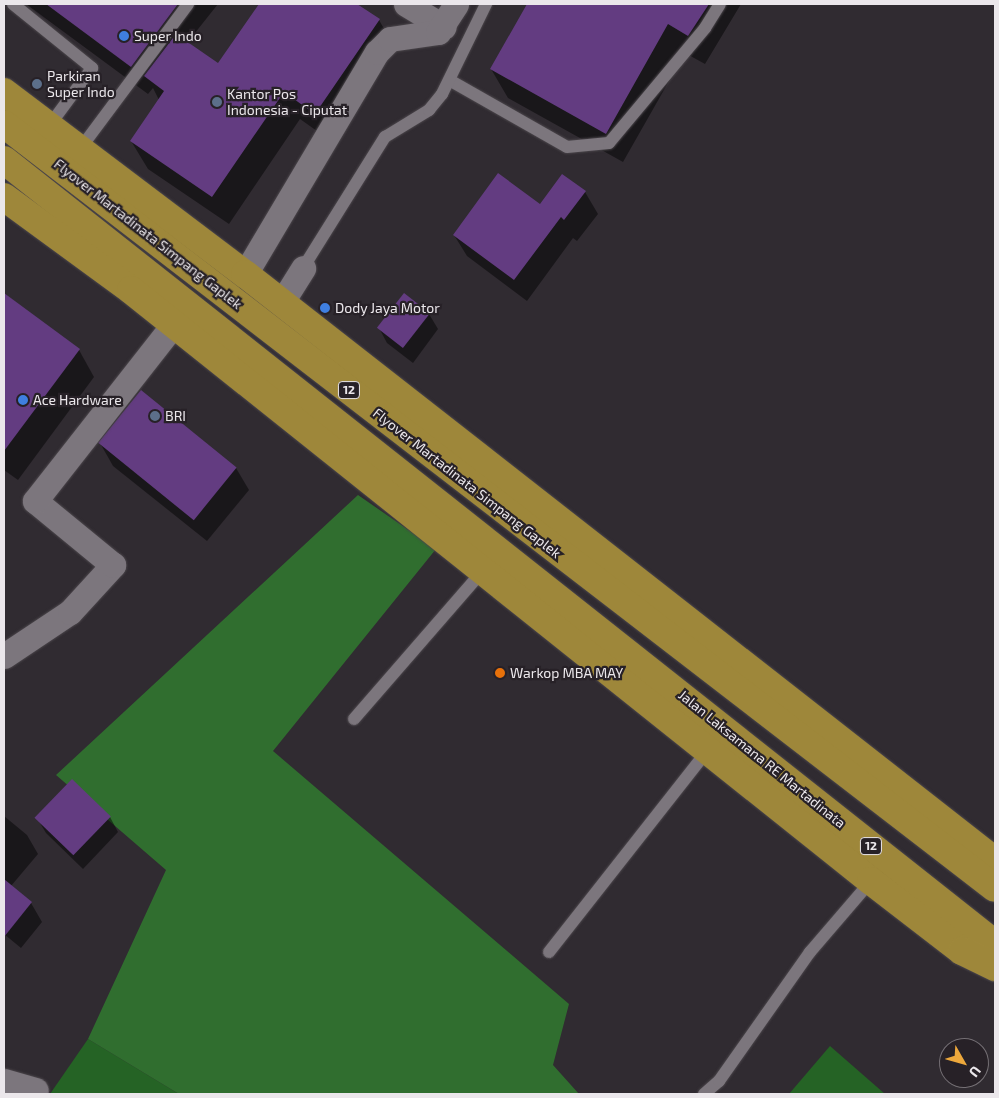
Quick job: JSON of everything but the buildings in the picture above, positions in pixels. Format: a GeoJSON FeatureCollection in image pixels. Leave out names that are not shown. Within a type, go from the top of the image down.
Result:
{"type":"FeatureCollection","features":[{"type":"Feature","properties":{"kind":"highway"},"geometry":{"type":"LineString","coordinates":[[4,92],[282,302],[995,861]]}},
{"type":"Feature","properties":{"kind":"highway","name":"Flyover Martadinata Simpang Gaplek"},"geometry":{"type":"LineString","coordinates":[[4,124],[693,658],[995,888]]}},
{"type":"Feature","properties":{"kind":"highway","name":"Jalan Laksamana RE Martadinata"},"geometry":{"type":"LineString","coordinates":[[4,160],[995,944]]}},
{"type":"Feature","properties":{"kind":"highway"},"geometry":{"type":"LineString","coordinates":[[4,197],[174,324],[871,881],[962,950],[995,967]]}},
{"type":"Feature","properties":{"kind":"street"},"geometry":{"type":"LineString","coordinates":[[406,4],[444,27]]}},
{"type":"Feature","properties":{"kind":"street"},"geometry":{"type":"LineString","coordinates":[[245,274],[378,52],[390,39],[432,34],[444,27],[456,4]]}},
{"type":"Feature","properties":{"kind":"street"},"geometry":{"type":"LineString","coordinates":[[282,302],[303,268]]}},
{"type":"Feature","properties":{"kind":"street"},"geometry":{"type":"LineString","coordinates":[[4,656],[70,612],[113,565],[35,501],[174,324]]}},
{"type":"Feature","properties":{"kind":"street"},"geometry":{"type":"LineString","coordinates":[[4,1081],[36,1090]]}},
{"type":"Feature","properties":{"kind":"lane"},"geometry":{"type":"LineString","coordinates":[[13,4],[92,68],[49,126]]}},
{"type":"Feature","properties":{"kind":"lane"},"geometry":{"type":"LineString","coordinates":[[80,149],[188,4]]}},
{"type":"Feature","properties":{"kind":"lane"},"geometry":{"type":"LineString","coordinates":[[303,268],[385,137],[429,110],[451,81],[486,4]]}},
{"type":"Feature","properties":{"kind":"lane"},"geometry":{"type":"LineString","coordinates":[[451,81],[567,147],[609,143],[699,36],[720,4]]}},
{"type":"Feature","properties":{"kind":"lane"},"geometry":{"type":"LineString","coordinates":[[354,719],[482,572]]}},
{"type":"Feature","properties":{"kind":"lane"},"geometry":{"type":"LineString","coordinates":[[549,952],[708,750]]}},
{"type":"Feature","properties":{"kind":"lane"},"geometry":{"type":"LineString","coordinates":[[704,1094],[719,1081],[810,952],[871,881]]}},
{"type":"Feature","properties":{"kind":"green space"},"geometry":{"type":"Polygon","coordinates":[[[358,495],[436,549],[273,751],[569,1004],[553,1065],[579,1094],[179,1094],[88,1039],[166,870],[56,775],[358,495]]]}},
{"type":"Feature","properties":{"kind":"green space"},"geometry":{"type":"Polygon","coordinates":[[[88,1039],[179,1094],[50,1094],[88,1039]]]}},
{"type":"Feature","properties":{"kind":"green space"},"geometry":{"type":"Polygon","coordinates":[[[830,1046],[885,1094],[789,1094],[830,1046]]]}},
{"type":"Feature","properties":{"kind":"place","name":"Super Indo"},"geometry":{"type":"Point","coordinates":[124,36]}},
{"type":"Feature","properties":{"kind":"place","name":"Parkiran Super Indo"},"geometry":{"type":"Point","coordinates":[37,84]}},
{"type":"Feature","properties":{"kind":"place","name":"Kantor Pos Indonesia - Ciputat"},"geometry":{"type":"Point","coordinates":[217,102]}},
{"type":"Feature","properties":{"kind":"place","name":"Dody Jaya Motor"},"geometry":{"type":"Point","coordinates":[325,308]}},
{"type":"Feature","properties":{"kind":"place","name":"Ace Hardware"},"geometry":{"type":"Point","coordinates":[23,400]}},
{"type":"Feature","properties":{"kind":"place","name":"BRI"},"geometry":{"type":"Point","coordinates":[155,416]}},
{"type":"Feature","properties":{"kind":"place","name":"Warkop MBA MAY"},"geometry":{"type":"Point","coordinates":[500,673]}}]}
